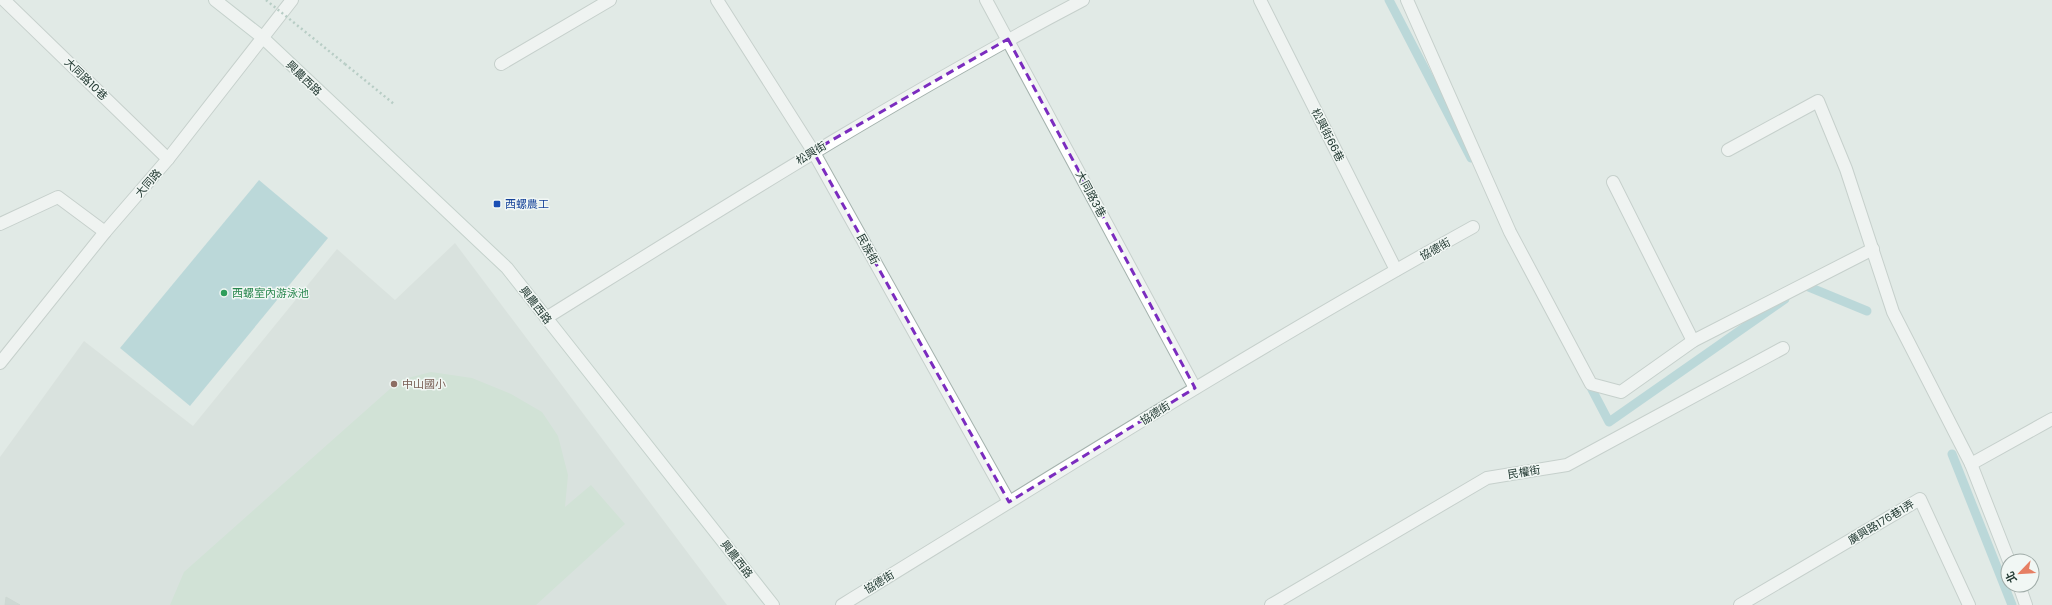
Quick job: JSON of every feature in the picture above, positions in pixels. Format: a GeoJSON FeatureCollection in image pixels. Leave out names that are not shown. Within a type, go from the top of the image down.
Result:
{"type":"FeatureCollection","features":[{"type":"Feature","properties":{"kind":"street","name":"大同路10巷"},"geometry":{"type":"LineString","coordinates":[[4,0],[168,159]]}},
{"type":"Feature","properties":{"kind":"street","name":"興農西路"},"geometry":{"type":"LineString","coordinates":[[215,0],[262,38],[507,268],[773,605]]}},
{"type":"Feature","properties":{"kind":"street","name":"大同路"},"geometry":{"type":"LineString","coordinates":[[0,363],[105,232],[168,159],[292,0]]}},
{"type":"Feature","properties":{"kind":"street"},"geometry":{"type":"LineString","coordinates":[[501,64],[610,0]]}},
{"type":"Feature","properties":{"kind":"street","name":"民族街"},"geometry":{"type":"LineString","coordinates":[[717,0],[813,151],[1009,502]]}},
{"type":"Feature","properties":{"kind":"street","name":"大同路3巷"},"geometry":{"type":"LineString","coordinates":[[986,0],[1195,388]]}},
{"type":"Feature","properties":{"kind":"street","name":"松興街"},"geometry":{"type":"LineString","coordinates":[[546,318],[813,151],[1008,39],[1083,0]]}},
{"type":"Feature","properties":{"kind":"street","name":"松興街66巷"},"geometry":{"type":"LineString","coordinates":[[1260,0],[1396,270]]}},
{"type":"Feature","properties":{"kind":"street"},"geometry":{"type":"LineString","coordinates":[[1407,0],[1510,232],[1591,384],[1621,392],[1693,341],[1873,249]]}},
{"type":"Feature","properties":{"kind":"street"},"geometry":{"type":"LineString","coordinates":[[1728,150],[1818,101],[1846,169],[1893,312],[1971,464],[2006,553]]}},
{"type":"Feature","properties":{"kind":"street"},"geometry":{"type":"LineString","coordinates":[[1613,182],[1693,341]]}},
{"type":"Feature","properties":{"kind":"street"},"geometry":{"type":"LineString","coordinates":[[0,224],[58,197],[105,232]]}},
{"type":"Feature","properties":{"kind":"street","name":"協德街"},"geometry":{"type":"LineString","coordinates":[[842,605],[1195,388],[1396,270],[1473,228]]}},
{"type":"Feature","properties":{"kind":"street","name":"民權街"},"geometry":{"type":"LineString","coordinates":[[1271,605],[1487,478],[1567,465],[1783,348]]}},
{"type":"Feature","properties":{"kind":"street"},"geometry":{"type":"LineString","coordinates":[[1971,464],[2052,419]]}},
{"type":"Feature","properties":{"kind":"street","name":"廣興路176巷1弄"},"geometry":{"type":"LineString","coordinates":[[1740,605],[1920,499],[1969,605]]}},
{"type":"Feature","properties":{"kind":"street"},"geometry":{"type":"LineString","coordinates":[[2021,593],[2026,605]]}},
{"type":"Feature","properties":{"kind":"path"},"geometry":{"type":"LineString","coordinates":[[266,0],[394,104]]}},
{"type":"Feature","properties":{"kind":"highlighted area"},"geometry":{"type":"Polygon","coordinates":[[[1008,39],[1195,388],[1009,502],[813,151],[1008,39]]]}},
{"type":"Feature","properties":{"kind":"shaded area","name":"中山國小"},"geometry":{"type":"Polygon","coordinates":[[[455,243],[727,605],[0,605],[0,457],[84,341],[193,426],[337,249],[395,300],[455,243]]]}},
{"type":"Feature","properties":{"kind":"green space"},"geometry":{"type":"Polygon","coordinates":[[[431,372],[472,378],[511,394],[542,412],[558,436],[568,475],[565,507],[591,485],[625,524],[536,605],[170,605],[184,572],[400,380],[431,372]]]}},
{"type":"Feature","properties":{"kind":"water","name":"西螺室內游泳池"},"geometry":{"type":"Polygon","coordinates":[[[259,180],[328,238],[190,406],[120,348],[259,180]]]}},
{"type":"Feature","properties":{"kind":"building"},"geometry":{"type":"Polygon","coordinates":[[[6,597],[20,605],[5,605],[6,597]]]}},
{"type":"Feature","properties":{"kind":"waterway"},"geometry":{"type":"LineString","coordinates":[[1389,0],[1471,158]]}},
{"type":"Feature","properties":{"kind":"waterway"},"geometry":{"type":"LineString","coordinates":[[1800,288],[1804,285],[1867,311]]}},
{"type":"Feature","properties":{"kind":"waterway"},"geometry":{"type":"LineString","coordinates":[[1587,380],[1609,422],[1785,299]]}},
{"type":"Feature","properties":{"kind":"waterway"},"geometry":{"type":"LineString","coordinates":[[1952,454],[2012,605]]}},
{"type":"Feature","properties":{"kind":"place","name":"西螺農工"},"geometry":{"type":"Point","coordinates":[497,204]}},
{"type":"Feature","properties":{"kind":"place","name":"西螺室內游泳池"},"geometry":{"type":"Point","coordinates":[224,293]}},
{"type":"Feature","properties":{"kind":"place","name":"中山國小"},"geometry":{"type":"Point","coordinates":[394,384]}}]}
